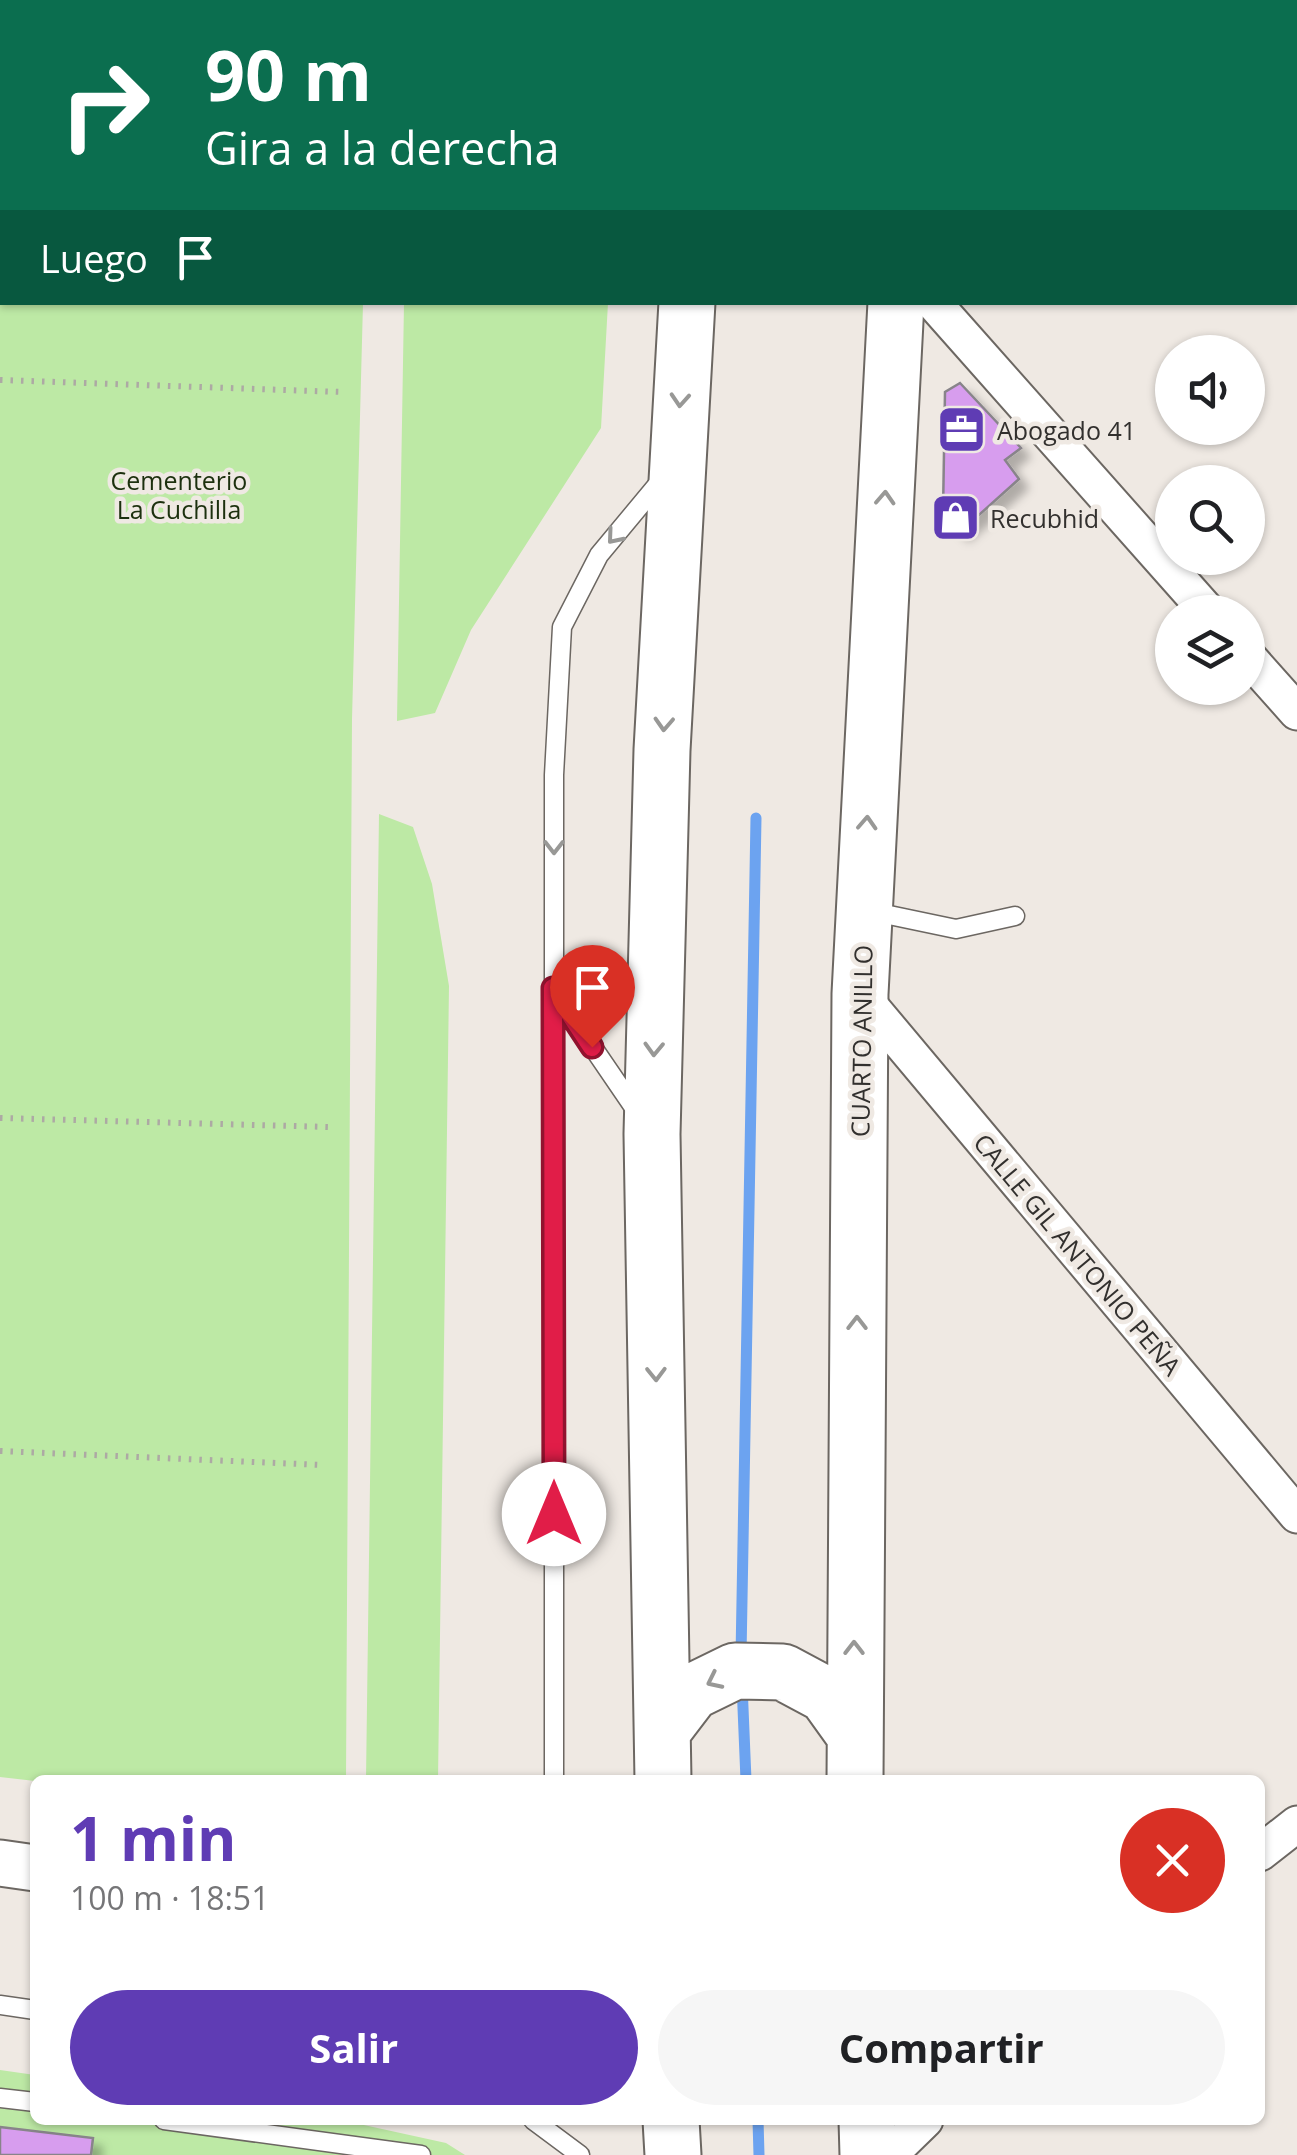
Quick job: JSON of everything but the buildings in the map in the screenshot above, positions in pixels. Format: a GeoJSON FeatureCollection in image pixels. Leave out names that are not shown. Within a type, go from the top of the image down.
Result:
{"type":"FeatureCollection","features":[{"type":"Feature","properties":{"kind":"highway"},"geometry":{"type":"LineString","coordinates":[[663,1755],[652,1134],[676,462],[687,305]]}},
{"type":"Feature","properties":{"kind":"highway","name":"CUARTO ANILLO"},"geometry":{"type":"LineString","coordinates":[[854,1757],[860,994],[896,305]]}},
{"type":"Feature","properties":{"kind":"highway"},"geometry":{"type":"LineString","coordinates":[[663,1755],[692,1692],[735,1671],[783,1672],[826,1695],[854,1757]]}},
{"type":"Feature","properties":{"kind":"highway"},"geometry":{"type":"LineString","coordinates":[[671,2125],[672,2155]]}},
{"type":"Feature","properties":{"kind":"highway"},"geometry":{"type":"LineString","coordinates":[[867,2125],[868,2155]]}},
{"type":"Feature","properties":{"kind":"street"},"geometry":{"type":"LineString","coordinates":[[936,305],[1193,595]]}},
{"type":"Feature","properties":{"kind":"street"},"geometry":{"type":"LineString","coordinates":[[1265,676],[1297,712]]}},
{"type":"Feature","properties":{"kind":"street","name":"CALLE GIL ANTONIO PEÑA"},"geometry":{"type":"LineString","coordinates":[[860,994],[1297,1515]]}},
{"type":"Feature","properties":{"kind":"street"},"geometry":{"type":"LineString","coordinates":[[1265,1849],[1297,1824]]}},
{"type":"Feature","properties":{"kind":"street"},"geometry":{"type":"LineString","coordinates":[[0,1863],[30,1867]]}},
{"type":"Feature","properties":{"kind":"street"},"geometry":{"type":"LineString","coordinates":[[888,2155],[920,2125]]}},
{"type":"Feature","properties":{"kind":"lane"},"geometry":{"type":"LineString","coordinates":[[554,1775],[554,775],[562,628],[599,555],[676,462]]}},
{"type":"Feature","properties":{"kind":"lane"},"geometry":{"type":"LineString","coordinates":[[865,910],[956,929],[1015,916]]}},
{"type":"Feature","properties":{"kind":"lane"},"geometry":{"type":"LineString","coordinates":[[553,988],[652,1134]]}},
{"type":"Feature","properties":{"kind":"lane"},"geometry":{"type":"LineString","coordinates":[[0,2004],[30,2009]]}},
{"type":"Feature","properties":{"kind":"lane"},"geometry":{"type":"LineString","coordinates":[[0,2098],[30,2101]]}},
{"type":"Feature","properties":{"kind":"lane"},"geometry":{"type":"LineString","coordinates":[[201,2125],[421,2155]]}},
{"type":"Feature","properties":{"kind":"lane"},"geometry":{"type":"LineString","coordinates":[[540,2125],[580,2155]]}},
{"type":"Feature","properties":{"kind":"path"},"geometry":{"type":"LineString","coordinates":[[0,380],[342,392]]}},
{"type":"Feature","properties":{"kind":"path"},"geometry":{"type":"LineString","coordinates":[[0,1118],[329,1127]]}},
{"type":"Feature","properties":{"kind":"path"},"geometry":{"type":"LineString","coordinates":[[0,1451],[322,1465]]}},
{"type":"Feature","properties":{"kind":"green space","name":"Cementerio La Cuchilla"},"geometry":{"type":"Polygon","coordinates":[[[0,305],[363,305],[352,719],[346,1775],[30,1775],[30,1780],[0,1777],[0,305]]]}},
{"type":"Feature","properties":{"kind":"green space"},"geometry":{"type":"Polygon","coordinates":[[[404,305],[608,305],[601,428],[471,630],[435,713],[397,721],[404,305]]]}},
{"type":"Feature","properties":{"kind":"green space"},"geometry":{"type":"Polygon","coordinates":[[[379,814],[413,827],[432,884],[449,986],[438,1775],[366,1775],[379,814]]]}},
{"type":"Feature","properties":{"kind":"green space"},"geometry":{"type":"Polygon","coordinates":[[[0,2070],[30,2074],[30,2125],[364,2125],[446,2143],[465,2155],[0,2155],[0,2070]]]}},
{"type":"Feature","properties":{"kind":"waterway"},"geometry":{"type":"LineString","coordinates":[[741,1656],[756,818]]}},
{"type":"Feature","properties":{"kind":"waterway"},"geometry":{"type":"LineString","coordinates":[[742,1684],[746,1775]]}},
{"type":"Feature","properties":{"kind":"waterway"},"geometry":{"type":"LineString","coordinates":[[758,2125],[759,2155]]}},
{"type":"Feature","properties":{"kind":"place","name":"Abogado 41"},"geometry":{"type":"Point","coordinates":[962,430]}},
{"type":"Feature","properties":{"kind":"place","name":"Recubhid"},"geometry":{"type":"Point","coordinates":[955,518]}},
{"type":"Feature","properties":{"kind":"route"},"geometry":{"type":"LineString","coordinates":[[554,1514],[553,988],[592,1047]]}}]}
